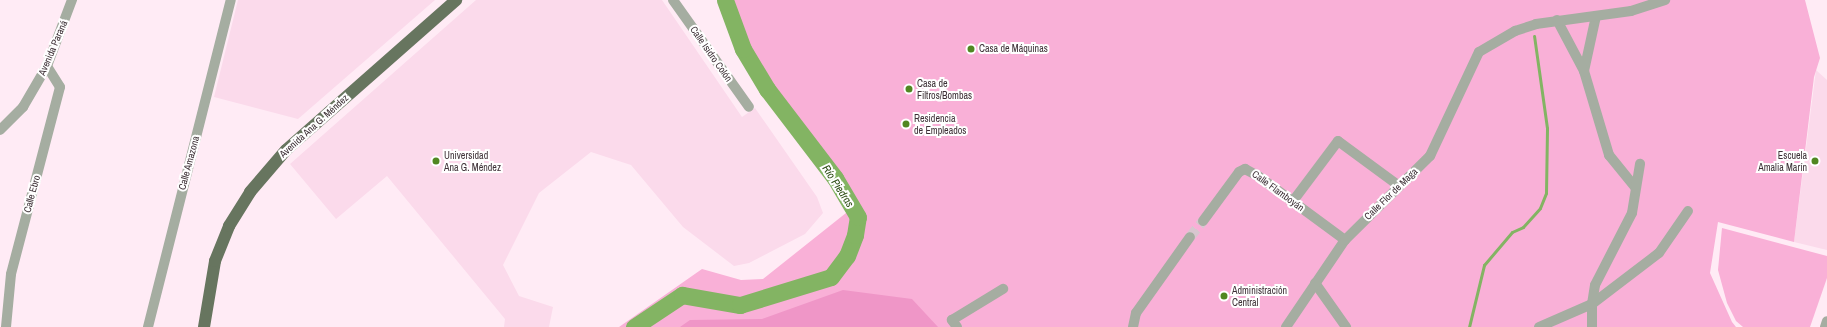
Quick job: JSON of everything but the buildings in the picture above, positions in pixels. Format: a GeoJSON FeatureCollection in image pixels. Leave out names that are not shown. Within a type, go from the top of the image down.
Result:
{"type":"FeatureCollection","features":[{"type":"Feature","properties":{"kind":"main road","name":"Avenida Ana G. Méndez"},"geometry":{"type":"LineString","coordinates":[[204,327],[215,261],[229,226],[250,192],[286,150],[456,0]]}},
{"type":"Feature","properties":{"kind":"street","name":"Avenida Paraná"},"geometry":{"type":"LineString","coordinates":[[0,130],[23,107],[47,66],[72,0]]}},
{"type":"Feature","properties":{"kind":"street","name":"Calle Amazona"},"geometry":{"type":"LineString","coordinates":[[148,327],[231,0]]}},
{"type":"Feature","properties":{"kind":"street","name":"Calle Isidro Colón"},"geometry":{"type":"LineString","coordinates":[[673,0],[749,107]]}},
{"type":"Feature","properties":{"kind":"street"},"geometry":{"type":"LineString","coordinates":[[1635,187],[1609,155],[1584,71],[1557,20],[1632,11],[1665,0]]}},
{"type":"Feature","properties":{"kind":"street"},"geometry":{"type":"LineString","coordinates":[[1584,71],[1596,16]]}},
{"type":"Feature","properties":{"kind":"street","name":"Calle Flor de Maga"},"geometry":{"type":"LineString","coordinates":[[1286,327],[1345,240],[1430,156],[1479,52],[1515,31],[1557,20]]}},
{"type":"Feature","properties":{"kind":"street","name":"Calle Ebro"},"geometry":{"type":"LineString","coordinates":[[6,327],[11,274],[60,87],[47,66]]}},
{"type":"Feature","properties":{"kind":"street"},"geometry":{"type":"LineString","coordinates":[[1293,201],[1338,141],[1399,186]]}},
{"type":"Feature","properties":{"kind":"street"},"geometry":{"type":"LineString","coordinates":[[1592,327],[1592,304],[1595,285],[1632,213],[1635,187],[1640,164]]}},
{"type":"Feature","properties":{"kind":"street","name":"Calle Flamboyán"},"geometry":{"type":"LineString","coordinates":[[1203,221],[1239,172],[1245,169],[1293,201],[1345,240]]}},
{"type":"Feature","properties":{"kind":"street"},"geometry":{"type":"LineString","coordinates":[[1539,327],[1592,304],[1659,253],[1688,211]]}},
{"type":"Feature","properties":{"kind":"street"},"geometry":{"type":"LineString","coordinates":[[1133,327],[1136,313],[1190,238]]}},
{"type":"Feature","properties":{"kind":"street"},"geometry":{"type":"LineString","coordinates":[[1315,283],[1346,327]]}},
{"type":"Feature","properties":{"kind":"street"},"geometry":{"type":"LineString","coordinates":[[957,327],[952,320],[1003,289]]}},
{"type":"Feature","properties":{"kind":"street"},"geometry":{"type":"LineString","coordinates":[[1825,327],[1827,321]]}},
{"type":"Feature","properties":{"kind":"shaded area"},"geometry":{"type":"Polygon","coordinates":[[[238,0],[435,0],[298,119],[214,97],[238,0]]]}},
{"type":"Feature","properties":{"kind":"shaded area","name":"Universidad Ana G. Méndez"},"geometry":{"type":"Polygon","coordinates":[[[476,0],[662,0],[742,117],[755,108],[817,197],[823,213],[805,234],[749,263],[734,266],[683,227],[631,165],[591,152],[539,193],[503,265],[519,296],[553,307],[549,327],[504,327],[505,319],[387,176],[336,219],[290,164],[476,0]]]}},
{"type":"Feature","properties":{"kind":"shaded area"},"geometry":{"type":"Polygon","coordinates":[[[730,0],[1805,0],[1820,58],[1814,77],[1794,242],[1718,222],[1710,273],[1732,322],[1736,327],[619,327],[702,269],[741,280],[763,279],[851,209],[846,198],[764,89],[731,27],[730,0]]]}},
{"type":"Feature","properties":{"kind":"shaded area","name":"Escuela Amalia Marín"},"geometry":{"type":"Polygon","coordinates":[[[1816,70],[1827,80],[1827,250],[1794,242],[1816,70]]]}},
{"type":"Feature","properties":{"kind":"shaded area"},"geometry":{"type":"Polygon","coordinates":[[[1722,228],[1827,256],[1827,278],[1810,327],[1743,327],[1736,321],[1727,303],[1718,270],[1722,228]]]}},
{"type":"Feature","properties":{"kind":"shaded area"},"geometry":{"type":"Polygon","coordinates":[[[843,290],[912,299],[938,327],[680,327],[690,320],[762,319],[843,290]]]}},
{"type":"Feature","properties":{"kind":"waterway","name":"Río Piedras"},"geometry":{"type":"LineString","coordinates":[[634,327],[682,295],[740,305],[831,277],[847,256],[855,235],[858,217],[835,178],[767,89],[743,49],[725,0]]}},
{"type":"Feature","properties":{"kind":"waterway"},"geometry":{"type":"LineString","coordinates":[[1469,327],[1484,265],[1512,232],[1523,227],[1540,208],[1546,193],[1547,128],[1534,36]]}},
{"type":"Feature","properties":{"kind":"tunnel"},"geometry":{"type":"LineString","coordinates":[[1190,237],[1203,221]]}},
{"type":"Feature","properties":{"kind":"place","name":"Casa de Máquinas"},"geometry":{"type":"Point","coordinates":[971,49]}},
{"type":"Feature","properties":{"kind":"place","name":"Casa de Filtros/Bombas"},"geometry":{"type":"Point","coordinates":[909,89]}},
{"type":"Feature","properties":{"kind":"place","name":"Residencia de Empleados"},"geometry":{"type":"Point","coordinates":[906,124]}},
{"type":"Feature","properties":{"kind":"place","name":"Universidad Ana G. Méndez"},"geometry":{"type":"Point","coordinates":[436,161]}},
{"type":"Feature","properties":{"kind":"place","name":"Escuela Amalia Marín"},"geometry":{"type":"Point","coordinates":[1815,161]}},
{"type":"Feature","properties":{"kind":"place","name":"Administración Central"},"geometry":{"type":"Point","coordinates":[1224,296]}}]}
